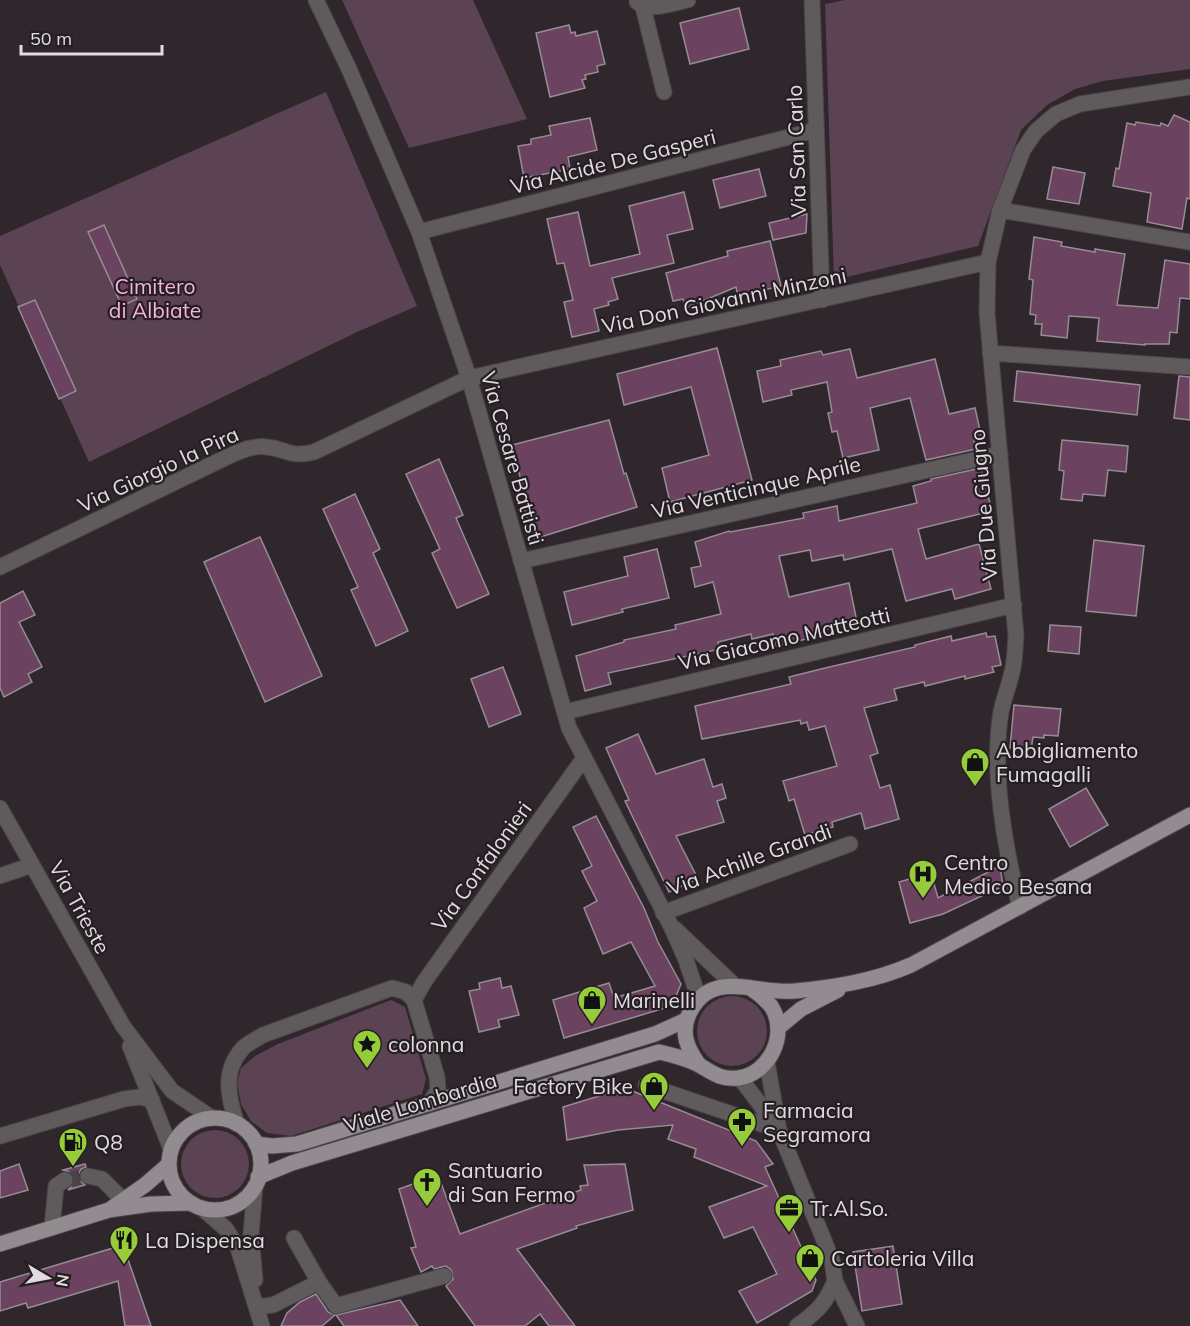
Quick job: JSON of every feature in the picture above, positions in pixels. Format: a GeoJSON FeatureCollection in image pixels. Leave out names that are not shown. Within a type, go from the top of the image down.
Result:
{"type":"FeatureCollection","features":[{"type":"Feature","properties":{"kind":"main road"},"geometry":{"type":"LineString","coordinates":[[778,1028],[801,1009],[851,984],[911,965],[1190,815]]}},
{"type":"Feature","properties":{"kind":"main road"},"geometry":{"type":"LineString","coordinates":[[699,1065],[687,1047],[686,1020],[694,1004],[705,993],[720,986],[734,985],[792,991],[851,984]]}},
{"type":"Feature","properties":{"kind":"main road"},"geometry":{"type":"LineString","coordinates":[[740,1078],[754,1072],[767,1062],[774,1050],[778,1028],[770,1005],[750,988]]}},
{"type":"Feature","properties":{"kind":"main road","name":"Viale Lombardia"},"geometry":{"type":"LineString","coordinates":[[256,1144],[285,1146],[297,1144],[655,1034],[686,1020]]}},
{"type":"Feature","properties":{"kind":"main road","name":"Viale Lombardia"},"geometry":{"type":"LineString","coordinates":[[256,1182],[292,1163],[659,1052],[699,1065],[723,1078],[740,1078]]}},
{"type":"Feature","properties":{"kind":"main road"},"geometry":{"type":"LineString","coordinates":[[0,1245],[110,1209],[151,1204],[196,1206],[218,1210],[235,1205],[248,1196],[256,1182],[261,1162],[256,1144],[249,1134],[228,1119],[212,1118],[195,1122],[180,1133],[171,1149],[169,1173],[179,1194],[196,1206]]}},
{"type":"Feature","properties":{"kind":"main road"},"geometry":{"type":"LineString","coordinates":[[110,1209],[145,1185],[168,1165]]}},
{"type":"Feature","properties":{"kind":"street","name":"Via Cesare Battisti"},"geometry":{"type":"LineString","coordinates":[[316,0],[349,69],[419,232],[469,378],[569,728],[667,919],[686,960],[699,999]]}},
{"type":"Feature","properties":{"kind":"street"},"geometry":{"type":"LineString","coordinates":[[663,92],[639,3],[661,6],[688,0]]}},
{"type":"Feature","properties":{"kind":"street","name":"Via San Carlo"},"geometry":{"type":"LineString","coordinates":[[812,0],[822,300]]}},
{"type":"Feature","properties":{"kind":"street","name":"Via Due Giugno"},"geometry":{"type":"LineString","coordinates":[[1020,907],[1008,861],[1000,786],[998,739],[1001,712],[1014,666],[1016,636],[987,313],[988,262],[1000,210],[1023,150],[1036,130],[1056,114],[1080,104],[1190,87]]}},
{"type":"Feature","properties":{"kind":"street","name":"Via Alcide De Gasperi"},"geometry":{"type":"LineString","coordinates":[[419,232],[816,130]]}},
{"type":"Feature","properties":{"kind":"street"},"geometry":{"type":"LineString","coordinates":[[1000,210],[1190,242]]}},
{"type":"Feature","properties":{"kind":"street","name":"Via Don Giovanni Minzoni"},"geometry":{"type":"LineString","coordinates":[[469,378],[988,262]]}},
{"type":"Feature","properties":{"kind":"street"},"geometry":{"type":"LineString","coordinates":[[990,352],[1190,367]]}},
{"type":"Feature","properties":{"kind":"street","name":"Via Giorgio la Pira"},"geometry":{"type":"LineString","coordinates":[[0,567],[250,447],[267,447],[298,456],[314,452],[469,378]]}},
{"type":"Feature","properties":{"kind":"street","name":"Via Venticinque Aprile"},"geometry":{"type":"LineString","coordinates":[[521,561],[1000,454]]}},
{"type":"Feature","properties":{"kind":"street","name":"Via Giacomo Matteotti"},"geometry":{"type":"LineString","coordinates":[[565,712],[1014,605]]}},
{"type":"Feature","properties":{"kind":"street","name":"Via Confalonieri"},"geometry":{"type":"LineString","coordinates":[[414,1000],[431,972],[584,758]]}},
{"type":"Feature","properties":{"kind":"street","name":"Via Trieste"},"geometry":{"type":"LineString","coordinates":[[0,808],[123,1026],[172,1091],[212,1118]]}},
{"type":"Feature","properties":{"kind":"street","name":"Via Achille Grandi"},"geometry":{"type":"LineString","coordinates":[[667,919],[850,844]]}},
{"type":"Feature","properties":{"kind":"street"},"geometry":{"type":"LineString","coordinates":[[0,876],[32,865]]}},
{"type":"Feature","properties":{"kind":"street","name":"Via Cesare Battisti"},"geometry":{"type":"LineString","coordinates":[[667,919],[734,985]]}},
{"type":"Feature","properties":{"kind":"street"},"geometry":{"type":"LineString","coordinates":[[237,1124],[229,1102],[229,1082],[232,1065],[244,1047],[263,1035],[392,988],[406,992],[414,1000],[438,1090],[429,1104]]}},
{"type":"Feature","properties":{"kind":"street","name":"Via Trieste"},"geometry":{"type":"LineString","coordinates":[[123,1026],[171,1149]]}},
{"type":"Feature","properties":{"kind":"street"},"geometry":{"type":"LineString","coordinates":[[767,1062],[779,1130],[832,1260],[835,1281],[857,1326]]}},
{"type":"Feature","properties":{"kind":"street"},"geometry":{"type":"LineString","coordinates":[[740,1078],[779,1130]]}},
{"type":"Feature","properties":{"kind":"street"},"geometry":{"type":"LineString","coordinates":[[646,1085],[779,1130]]}},
{"type":"Feature","properties":{"kind":"street"},"geometry":{"type":"LineString","coordinates":[[0,1136],[124,1099],[140,1097],[152,1100]]}},
{"type":"Feature","properties":{"kind":"street"},"geometry":{"type":"LineString","coordinates":[[88,1176],[102,1179],[123,1200]]}},
{"type":"Feature","properties":{"kind":"street"},"geometry":{"type":"LineString","coordinates":[[52,1228],[57,1186],[65,1180]]}},
{"type":"Feature","properties":{"kind":"street"},"geometry":{"type":"LineString","coordinates":[[256,1182],[251,1234],[257,1306]]}},
{"type":"Feature","properties":{"kind":"street"},"geometry":{"type":"LineString","coordinates":[[196,1206],[226,1229],[238,1248],[262,1326]]}},
{"type":"Feature","properties":{"kind":"street"},"geometry":{"type":"LineString","coordinates":[[294,1238],[319,1282],[336,1306],[444,1276]]}},
{"type":"Feature","properties":{"kind":"street"},"geometry":{"type":"LineString","coordinates":[[797,1326],[816,1312],[826,1301],[835,1281]]}},
{"type":"Feature","properties":{"kind":"street"},"geometry":{"type":"LineString","coordinates":[[257,1306],[273,1305],[319,1282]]}},
{"type":"Feature","properties":{"kind":"green space"},"geometry":{"type":"Polygon","coordinates":[[[342,0],[473,0],[527,119],[409,148],[342,0]]]}},
{"type":"Feature","properties":{"kind":"green space"},"geometry":{"type":"Polygon","coordinates":[[[845,0],[1190,0],[1190,69],[1103,81],[1075,89],[1047,105],[1021,130],[978,246],[834,280],[825,4],[845,0]]]}},
{"type":"Feature","properties":{"kind":"green space","name":"Cimitero di Albiate"},"geometry":{"type":"Polygon","coordinates":[[[326,92],[417,306],[357,332],[89,462],[0,265],[0,236],[326,92]]]}},
{"type":"Feature","properties":{"kind":"green space"},"geometry":{"type":"Polygon","coordinates":[[[732,996],[745,999],[757,1006],[764,1018],[767,1031],[764,1044],[757,1056],[745,1063],[732,1066],[719,1063],[707,1056],[700,1044],[697,1031],[700,1018],[707,1006],[719,999],[732,996]]]}},
{"type":"Feature","properties":{"kind":"green space"},"geometry":{"type":"Polygon","coordinates":[[[391,1000],[405,1007],[426,1079],[422,1094],[291,1136],[267,1133],[251,1121],[241,1104],[237,1083],[241,1068],[255,1056],[278,1044],[391,1000]]]}},
{"type":"Feature","properties":{"kind":"green space"},"geometry":{"type":"Polygon","coordinates":[[[215,1130],[228,1133],[239,1140],[246,1151],[249,1164],[246,1177],[239,1188],[228,1195],[215,1198],[202,1195],[191,1188],[184,1177],[181,1164],[184,1151],[191,1140],[202,1133],[215,1130]]]}},
{"type":"Feature","properties":{"kind":"building"},"geometry":{"type":"Polygon","coordinates":[[[739,8],[749,49],[690,64],[680,23],[739,8]]]}},
{"type":"Feature","properties":{"kind":"building"},"geometry":{"type":"Polygon","coordinates":[[[569,25],[571,33],[575,32],[576,36],[597,31],[605,64],[597,66],[598,72],[585,75],[586,79],[582,80],[585,88],[550,97],[536,33],[569,25]]]}},
{"type":"Feature","properties":{"kind":"building"},"geometry":{"type":"Polygon","coordinates":[[[1174,115],[1190,122],[1190,199],[1187,198],[1182,229],[1147,222],[1151,193],[1113,186],[1116,168],[1119,169],[1127,123],[1135,125],[1136,122],[1160,126],[1161,123],[1168,126],[1174,115]]]}},
{"type":"Feature","properties":{"kind":"building"},"geometry":{"type":"Polygon","coordinates":[[[590,118],[597,150],[568,157],[570,169],[524,178],[518,146],[531,144],[531,139],[551,135],[549,126],[590,118]]]}},
{"type":"Feature","properties":{"kind":"building"},"geometry":{"type":"Polygon","coordinates":[[[1053,167],[1085,173],[1079,204],[1047,199],[1053,167]]]}},
{"type":"Feature","properties":{"kind":"building"},"geometry":{"type":"Polygon","coordinates":[[[759,169],[766,196],[720,208],[713,180],[759,169]]]}},
{"type":"Feature","properties":{"kind":"building"},"geometry":{"type":"Polygon","coordinates":[[[684,192],[693,229],[667,235],[674,263],[612,278],[618,299],[608,302],[609,305],[594,309],[599,331],[572,337],[564,302],[573,300],[564,263],[557,264],[547,219],[578,212],[590,266],[640,254],[629,206],[684,192]]]}},
{"type":"Feature","properties":{"kind":"building"},"geometry":{"type":"Polygon","coordinates":[[[807,214],[806,233],[773,240],[769,223],[807,214]]]}},
{"type":"Feature","properties":{"kind":"building"},"geometry":{"type":"Polygon","coordinates":[[[104,225],[137,299],[122,306],[88,232],[104,225]]]}},
{"type":"Feature","properties":{"kind":"building"},"geometry":{"type":"Polygon","coordinates":[[[1034,237],[1062,242],[1061,246],[1125,254],[1117,305],[1158,308],[1165,260],[1190,264],[1190,299],[1180,298],[1177,333],[1170,332],[1169,344],[1145,345],[1097,341],[1099,318],[1069,316],[1067,338],[1041,335],[1042,324],[1035,324],[1036,315],[1030,314],[1033,280],[1029,279],[1034,237]]]}},
{"type":"Feature","properties":{"kind":"building"},"geometry":{"type":"Polygon","coordinates":[[[770,241],[781,286],[738,296],[736,287],[686,308],[683,299],[673,301],[666,273],[728,256],[727,251],[770,241]]]}},
{"type":"Feature","properties":{"kind":"building"},"geometry":{"type":"Polygon","coordinates":[[[35,300],[76,391],[59,399],[18,307],[35,300]]]}},
{"type":"Feature","properties":{"kind":"building"},"geometry":{"type":"Polygon","coordinates":[[[717,348],[752,480],[670,502],[662,468],[709,455],[691,387],[624,405],[617,374],[717,348]]]}},
{"type":"Feature","properties":{"kind":"building"},"geometry":{"type":"Polygon","coordinates":[[[850,349],[857,378],[935,359],[949,414],[975,408],[982,439],[974,441],[976,449],[926,460],[910,398],[870,408],[879,450],[843,458],[837,431],[832,432],[828,413],[832,412],[827,382],[791,390],[792,395],[763,402],[757,371],[781,366],[780,360],[821,351],[823,355],[850,349]]]}},
{"type":"Feature","properties":{"kind":"building"},"geometry":{"type":"Polygon","coordinates":[[[1017,371],[1140,385],[1137,415],[1014,401],[1017,371]]]}},
{"type":"Feature","properties":{"kind":"building"},"geometry":{"type":"Polygon","coordinates":[[[1179,376],[1190,377],[1190,420],[1174,418],[1179,376]]]}},
{"type":"Feature","properties":{"kind":"building"},"geometry":{"type":"Polygon","coordinates":[[[609,420],[624,474],[626,473],[637,507],[534,539],[523,505],[527,504],[512,445],[609,420]]]}},
{"type":"Feature","properties":{"kind":"building"},"geometry":{"type":"Polygon","coordinates":[[[1062,440],[1128,446],[1126,472],[1108,470],[1105,496],[1083,494],[1082,501],[1061,499],[1064,471],[1059,470],[1062,440]]]}},
{"type":"Feature","properties":{"kind":"building"},"geometry":{"type":"Polygon","coordinates":[[[439,459],[463,515],[456,518],[489,594],[457,608],[432,553],[440,549],[406,474],[439,459]]]}},
{"type":"Feature","properties":{"kind":"building"},"geometry":{"type":"Polygon","coordinates":[[[981,468],[992,511],[918,529],[926,559],[979,544],[991,589],[955,599],[952,589],[906,601],[892,549],[844,560],[843,555],[812,561],[810,550],[779,556],[789,597],[849,583],[857,622],[810,633],[811,638],[776,646],[773,634],[752,639],[751,634],[718,642],[720,649],[608,673],[611,684],[585,691],[576,656],[624,642],[624,640],[676,629],[675,625],[721,614],[713,582],[695,587],[691,568],[701,566],[695,542],[729,531],[804,518],[803,513],[837,506],[839,521],[917,503],[913,486],[931,481],[931,479],[981,468]]]}},
{"type":"Feature","properties":{"kind":"building"},"geometry":{"type":"Polygon","coordinates":[[[355,494],[380,549],[373,553],[408,631],[376,646],[351,590],[358,587],[323,509],[355,494]]]}},
{"type":"Feature","properties":{"kind":"building"},"geometry":{"type":"Polygon","coordinates":[[[260,537],[322,676],[265,702],[204,562],[260,537]]]}},
{"type":"Feature","properties":{"kind":"building"},"geometry":{"type":"Polygon","coordinates":[[[1094,540],[1144,546],[1136,616],[1086,611],[1094,540]]]}},
{"type":"Feature","properties":{"kind":"building"},"geometry":{"type":"Polygon","coordinates":[[[657,549],[669,598],[622,609],[623,612],[572,625],[564,592],[628,576],[624,557],[657,549]]]}},
{"type":"Feature","properties":{"kind":"building"},"geometry":{"type":"Polygon","coordinates":[[[23,591],[35,615],[19,622],[42,667],[28,674],[32,682],[4,697],[0,688],[0,603],[23,591]]]}},
{"type":"Feature","properties":{"kind":"building"},"geometry":{"type":"Polygon","coordinates":[[[1050,625],[1081,627],[1079,654],[1048,651],[1050,625]]]}},
{"type":"Feature","properties":{"kind":"building"},"geometry":{"type":"Polygon","coordinates":[[[986,633],[987,637],[995,636],[1001,665],[992,667],[994,672],[965,679],[965,676],[925,686],[924,682],[894,689],[897,700],[864,708],[878,753],[870,756],[880,788],[890,785],[899,819],[865,829],[861,813],[832,822],[833,827],[805,835],[794,799],[789,801],[783,781],[837,766],[825,726],[809,730],[807,722],[801,724],[800,720],[702,739],[695,706],[791,684],[789,677],[915,647],[915,645],[951,636],[952,641],[986,633]]]}},
{"type":"Feature","properties":{"kind":"building"},"geometry":{"type":"Polygon","coordinates":[[[503,667],[521,714],[489,727],[471,679],[503,667]]]}},
{"type":"Feature","properties":{"kind":"building"},"geometry":{"type":"Polygon","coordinates":[[[1014,705],[1061,709],[1058,736],[1033,737],[1031,750],[1010,748],[1014,705]]]}},
{"type":"Feature","properties":{"kind":"building"},"geometry":{"type":"Polygon","coordinates":[[[638,734],[656,774],[704,759],[713,787],[722,784],[726,798],[717,801],[724,822],[676,836],[698,879],[669,892],[625,801],[629,800],[606,748],[638,734]]]}},
{"type":"Feature","properties":{"kind":"building"},"geometry":{"type":"Polygon","coordinates":[[[1086,788],[1108,825],[1070,847],[1049,809],[1086,788]]]}},
{"type":"Feature","properties":{"kind":"building"},"geometry":{"type":"Polygon","coordinates":[[[596,816],[681,984],[672,1006],[564,1038],[553,1000],[609,983],[614,998],[655,986],[631,942],[603,954],[584,908],[597,901],[582,871],[592,866],[573,827],[596,816]]]}},
{"type":"Feature","properties":{"kind":"building"},"geometry":{"type":"Polygon","coordinates":[[[1000,866],[1003,886],[943,914],[910,923],[899,882],[931,873],[938,898],[1000,866]]]}},
{"type":"Feature","properties":{"kind":"building"},"geometry":{"type":"Polygon","coordinates":[[[500,978],[502,988],[511,986],[519,1015],[498,1020],[500,1027],[479,1032],[469,991],[480,989],[479,983],[500,978]]]}},
{"type":"Feature","properties":{"kind":"building"},"geometry":{"type":"Polygon","coordinates":[[[625,1088],[756,1141],[773,1164],[765,1167],[816,1280],[812,1291],[757,1323],[739,1291],[777,1274],[753,1227],[724,1238],[709,1207],[767,1186],[694,1157],[696,1149],[668,1139],[673,1125],[618,1130],[567,1140],[563,1107],[625,1088]]]}},
{"type":"Feature","properties":{"kind":"building"},"geometry":{"type":"Polygon","coordinates":[[[19,1164],[28,1190],[0,1198],[0,1171],[19,1164]]]}},
{"type":"Feature","properties":{"kind":"building"},"geometry":{"type":"Polygon","coordinates":[[[85,1164],[86,1167],[81,1169],[78,1175],[79,1180],[85,1185],[68,1190],[75,1179],[70,1172],[63,1170],[85,1164]]]}},
{"type":"Feature","properties":{"kind":"building"},"geometry":{"type":"Polygon","coordinates":[[[625,1164],[633,1210],[576,1226],[577,1228],[517,1249],[575,1326],[549,1326],[540,1314],[525,1326],[475,1326],[446,1286],[453,1279],[451,1270],[446,1266],[434,1269],[432,1266],[421,1272],[411,1248],[416,1247],[399,1189],[438,1175],[460,1234],[581,1190],[580,1186],[588,1185],[584,1165],[625,1164]]]}},
{"type":"Feature","properties":{"kind":"building"},"geometry":{"type":"Polygon","coordinates":[[[123,1245],[151,1326],[125,1326],[118,1281],[28,1308],[26,1303],[0,1311],[0,1282],[123,1245]]]}},
{"type":"Feature","properties":{"kind":"building"},"geometry":{"type":"Polygon","coordinates":[[[893,1246],[902,1304],[862,1311],[853,1252],[893,1246]]]}},
{"type":"Feature","properties":{"kind":"building"},"geometry":{"type":"Polygon","coordinates":[[[316,1294],[328,1312],[335,1315],[322,1326],[281,1326],[287,1313],[300,1302],[316,1294]]]}},
{"type":"Feature","properties":{"kind":"building"},"geometry":{"type":"Polygon","coordinates":[[[400,1300],[418,1326],[344,1326],[336,1315],[400,1300]]]}},
{"type":"Feature","properties":{"kind":"tunnel"},"geometry":{"type":"LineString","coordinates":[[65,1180],[88,1176]]}},
{"type":"Feature","properties":{"kind":"place","name":"Abbigliamento Fumagalli"},"geometry":{"type":"Point","coordinates":[975,788]}},
{"type":"Feature","properties":{"kind":"place","name":"Centro Medico Besana"},"geometry":{"type":"Point","coordinates":[923,900]}},
{"type":"Feature","properties":{"kind":"place","name":"Marinelli"},"geometry":{"type":"Point","coordinates":[592,1026]}},
{"type":"Feature","properties":{"kind":"place","name":"colonna"},"geometry":{"type":"Point","coordinates":[367,1070]}},
{"type":"Feature","properties":{"kind":"place","name":"Factory Bike"},"geometry":{"type":"Point","coordinates":[654,1112]}},
{"type":"Feature","properties":{"kind":"place","name":"Farmacia Segramora"},"geometry":{"type":"Point","coordinates":[742,1148]}},
{"type":"Feature","properties":{"kind":"place","name":"Q8"},"geometry":{"type":"Point","coordinates":[73,1168]}},
{"type":"Feature","properties":{"kind":"place","name":"Santuario di San Fermo"},"geometry":{"type":"Point","coordinates":[427,1208]}},
{"type":"Feature","properties":{"kind":"place","name":"Tr.Al.So."},"geometry":{"type":"Point","coordinates":[789,1234]}},
{"type":"Feature","properties":{"kind":"place","name":"La Dispensa"},"geometry":{"type":"Point","coordinates":[124,1266]}},
{"type":"Feature","properties":{"kind":"place","name":"Cartoleria Villa"},"geometry":{"type":"Point","coordinates":[810,1284]}}]}
